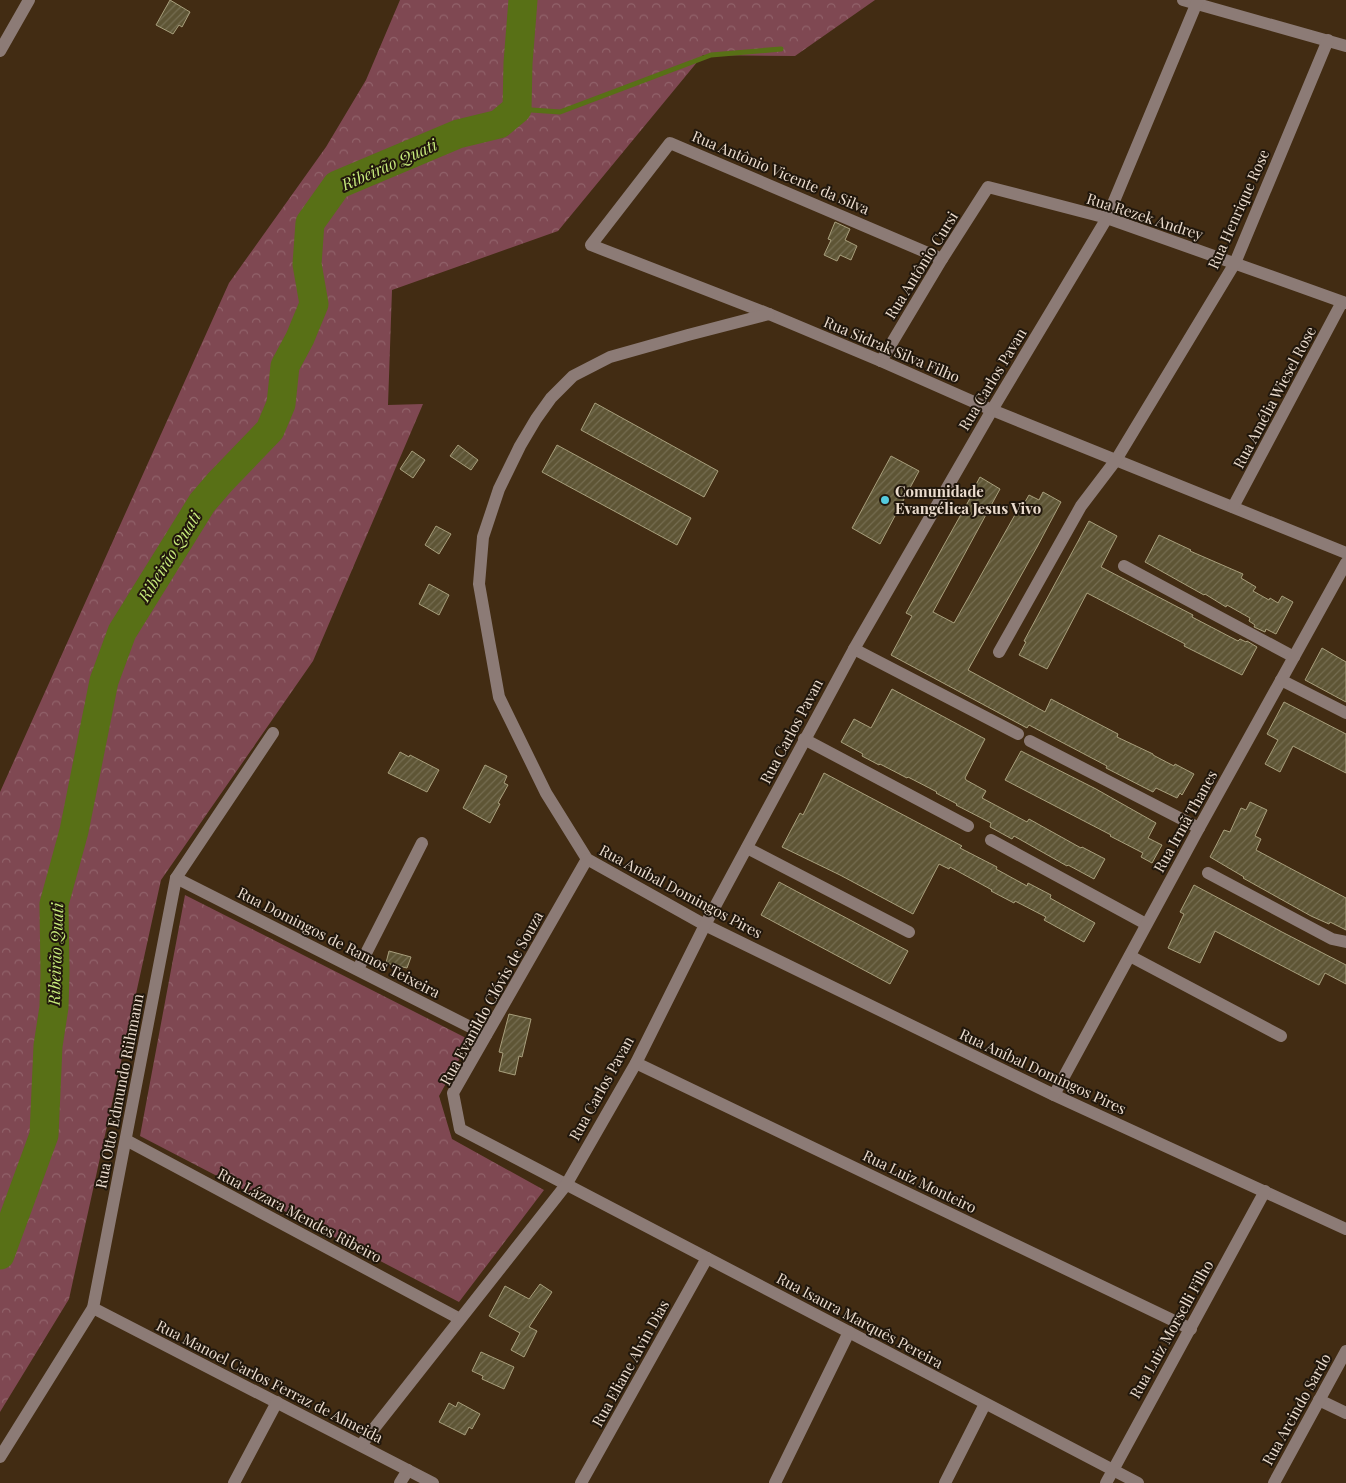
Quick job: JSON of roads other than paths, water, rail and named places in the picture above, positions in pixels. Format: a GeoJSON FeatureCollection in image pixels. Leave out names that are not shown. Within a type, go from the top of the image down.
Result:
{"type":"FeatureCollection","features":[{"type":"Feature","properties":{"kind":"street"},"geometry":{"type":"LineString","coordinates":[[0,51],[29,0]]}},
{"type":"Feature","properties":{"kind":"street"},"geometry":{"type":"LineString","coordinates":[[1183,0],[1197,2],[1346,46]]}},
{"type":"Feature","properties":{"kind":"street","name":"Rua Carlos Pavan"},"geometry":{"type":"LineString","coordinates":[[361,1445],[566,1185],[636,1063],[705,925],[854,649],[992,410],[1107,218],[1197,2]]}},
{"type":"Feature","properties":{"kind":"street","name":"Rua Henrique Rose"},"geometry":{"type":"LineString","coordinates":[[999,652],[1081,506],[1116,460],[1235,263],[1328,40]]}},
{"type":"Feature","properties":{"kind":"street","name":"Rua Antônio Vicente da Silva"},"geometry":{"type":"LineString","coordinates":[[591,245],[670,143],[942,259]]}},
{"type":"Feature","properties":{"kind":"street","name":"Rua Rezek Andrey"},"geometry":{"type":"LineString","coordinates":[[988,186],[1107,218],[1344,302]]}},
{"type":"Feature","properties":{"kind":"street","name":"Rua Antônio Cursi"},"geometry":{"type":"LineString","coordinates":[[882,361],[942,259],[988,186]]}},
{"type":"Feature","properties":{"kind":"street","name":"Rua Sidrak Silva Filho"},"geometry":{"type":"LineString","coordinates":[[591,245],[769,314],[882,361],[992,410],[1346,553]]}},
{"type":"Feature","properties":{"kind":"street","name":"Rua Amélia Wiesel Rose"},"geometry":{"type":"LineString","coordinates":[[1233,507],[1344,302]]}},
{"type":"Feature","properties":{"kind":"street","name":"Rua Aníbal Domingos Pires"},"geometry":{"type":"LineString","coordinates":[[769,314],[610,357],[574,376],[551,398],[536,419],[520,446],[499,489],[484,538],[480,584],[499,698],[546,793],[587,860],[705,925],[1054,1095],[1346,1229]]}},
{"type":"Feature","properties":{"kind":"street","name":"Rua Irmã Thanes"},"geometry":{"type":"LineString","coordinates":[[1054,1095],[1198,828],[1346,563]]}},
{"type":"Feature","properties":{"kind":"street"},"geometry":{"type":"LineString","coordinates":[[1124,566],[1294,657]]}},
{"type":"Feature","properties":{"kind":"street"},"geometry":{"type":"LineString","coordinates":[[854,649],[1018,734]]}},
{"type":"Feature","properties":{"kind":"street"},"geometry":{"type":"LineString","coordinates":[[1281,680],[1346,713]]}},
{"type":"Feature","properties":{"kind":"street","name":"Rua Otto Edmundo Riihmann"},"geometry":{"type":"LineString","coordinates":[[0,1457],[93,1308],[176,878],[273,733]]}},
{"type":"Feature","properties":{"kind":"street"},"geometry":{"type":"LineString","coordinates":[[804,739],[968,826]]}},
{"type":"Feature","properties":{"kind":"street"},"geometry":{"type":"LineString","coordinates":[[1030,741],[1198,828]]}},
{"type":"Feature","properties":{"kind":"street"},"geometry":{"type":"LineString","coordinates":[[991,840],[1146,924]]}},
{"type":"Feature","properties":{"kind":"street"},"geometry":{"type":"LineString","coordinates":[[358,969],[422,843]]}},
{"type":"Feature","properties":{"kind":"street"},"geometry":{"type":"LineString","coordinates":[[747,848],[910,932]]}},
{"type":"Feature","properties":{"kind":"street","name":"Rua Evanildo Clóvis de Souza"},"geometry":{"type":"LineString","coordinates":[[566,1185],[460,1130],[453,1093],[587,860]]}},
{"type":"Feature","properties":{"kind":"street"},"geometry":{"type":"LineString","coordinates":[[1208,873],[1332,938],[1346,942]]}},
{"type":"Feature","properties":{"kind":"street","name":"Rua Domingos de Ramos Teixeira"},"geometry":{"type":"LineString","coordinates":[[176,878],[486,1034]]}},
{"type":"Feature","properties":{"kind":"street"},"geometry":{"type":"LineString","coordinates":[[1130,956],[1281,1036]]}},
{"type":"Feature","properties":{"kind":"street","name":"Rua Luiz Monteiro"},"geometry":{"type":"LineString","coordinates":[[636,1063],[1190,1329]]}},
{"type":"Feature","properties":{"kind":"street","name":"Rua Lázara Mendes Ribeiro"},"geometry":{"type":"LineString","coordinates":[[126,1140],[460,1319]]}},
{"type":"Feature","properties":{"kind":"street","name":"Rua Isaura Marquês Pereira"},"geometry":{"type":"LineString","coordinates":[[566,1185],[1138,1483]]}},
{"type":"Feature","properties":{"kind":"street","name":"Rua Luiz Morselli Filho"},"geometry":{"type":"LineString","coordinates":[[1106,1483],[1265,1191]]}},
{"type":"Feature","properties":{"kind":"street","name":"Rua Eliane Alvin Dias"},"geometry":{"type":"LineString","coordinates":[[581,1483],[707,1258]]}},
{"type":"Feature","properties":{"kind":"street","name":"Rua Manoel Carlos Ferraz de Almeida"},"geometry":{"type":"LineString","coordinates":[[93,1308],[432,1483]]}},
{"type":"Feature","properties":{"kind":"street"},"geometry":{"type":"LineString","coordinates":[[775,1483],[849,1332]]}},
{"type":"Feature","properties":{"kind":"street","name":"Rua Arcindo Sardo"},"geometry":{"type":"LineString","coordinates":[[1274,1483],[1346,1351]]}},
{"type":"Feature","properties":{"kind":"street"},"geometry":{"type":"LineString","coordinates":[[1319,1400],[1346,1413]]}},
{"type":"Feature","properties":{"kind":"street"},"geometry":{"type":"LineString","coordinates":[[234,1483],[277,1402]]}},
{"type":"Feature","properties":{"kind":"street"},"geometry":{"type":"LineString","coordinates":[[945,1483],[985,1404]]}},
{"type":"Feature","properties":{"kind":"street"},"geometry":{"type":"LineString","coordinates":[[400,1483],[408,1470]]}},
{"type":"Feature","properties":{"kind":"waterway","name":"Ribeirão Quati"},"geometry":{"type":"LineString","coordinates":[[0,1255],[44,1135],[48,1046],[54,1007],[54,904],[74,831],[104,681],[122,632],[202,503],[270,430],[281,404],[285,366],[300,338],[314,304],[307,264],[310,223],[337,185],[458,134],[499,124],[517,109],[518,63],[523,0]]}},
{"type":"Feature","properties":{"kind":"waterway"},"geometry":{"type":"LineString","coordinates":[[517,109],[560,112],[711,55],[781,49]]}},
{"type":"Feature","properties":{"kind":"place","name":"Comunidade Evangélica Jesus Vivo"},"geometry":{"type":"Point","coordinates":[885,500]}}]}
